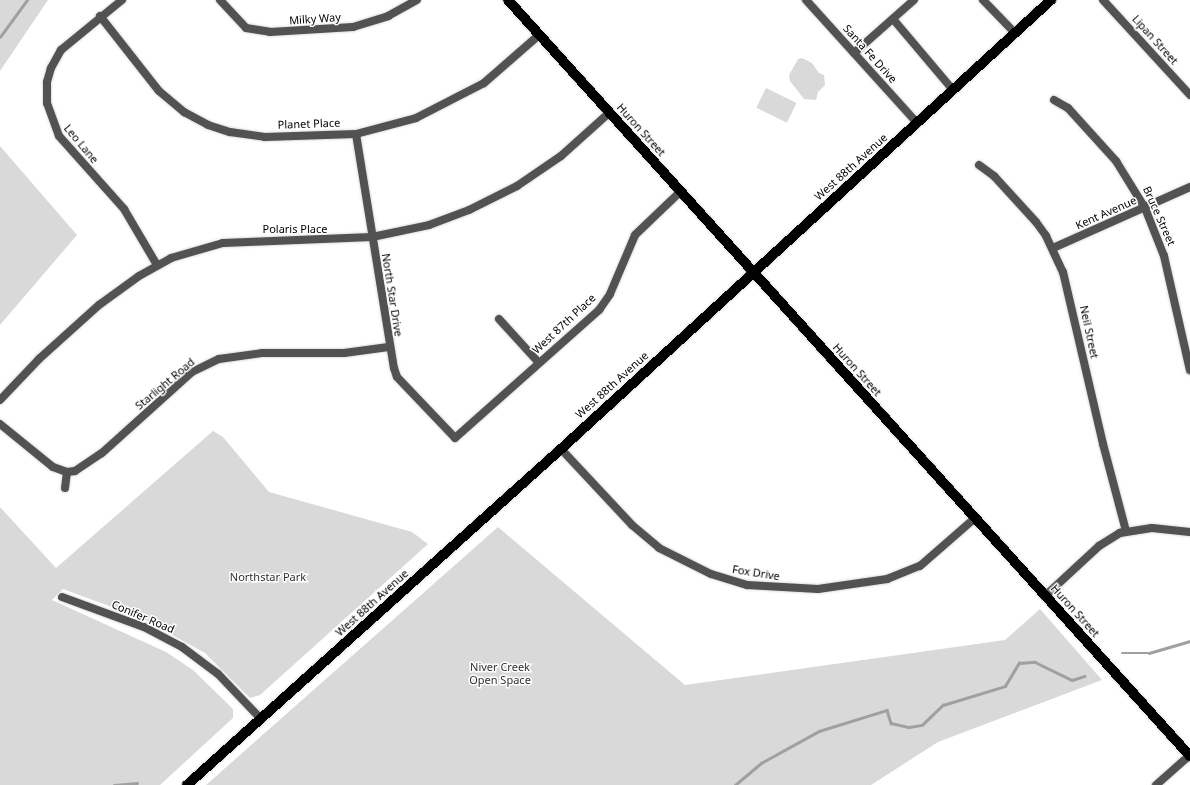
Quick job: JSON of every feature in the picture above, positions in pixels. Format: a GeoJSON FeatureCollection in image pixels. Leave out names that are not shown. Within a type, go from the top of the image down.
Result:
{"type":"FeatureCollection","features":[{"type":"Feature","properties":{"kind":"main road","name":"Huron Street"},"geometry":{"type":"LineString","coordinates":[[508,0],[1190,756]]}},
{"type":"Feature","properties":{"kind":"main road","name":"West 88th Avenue"},"geometry":{"type":"LineString","coordinates":[[187,785],[561,449],[1051,0]]}},
{"type":"Feature","properties":{"kind":"street","name":"Leo Lane"},"geometry":{"type":"LineString","coordinates":[[122,0],[100,16],[67,44],[56,56],[47,82],[48,111],[59,136],[124,209],[157,265]]}},
{"type":"Feature","properties":{"kind":"street","name":"Milky Way"},"geometry":{"type":"LineString","coordinates":[[220,0],[246,28],[270,32],[352,27],[388,16],[417,0]]}},
{"type":"Feature","properties":{"kind":"street","name":"Santa Fe Drive"},"geometry":{"type":"LineString","coordinates":[[806,0],[917,123]]}},
{"type":"Feature","properties":{"kind":"street"},"geometry":{"type":"LineString","coordinates":[[854,53],[914,0]]}},
{"type":"Feature","properties":{"kind":"street"},"geometry":{"type":"LineString","coordinates":[[983,0],[1015,33]]}},
{"type":"Feature","properties":{"kind":"street","name":"Lipan Street"},"geometry":{"type":"LineString","coordinates":[[1103,0],[1190,95]]}},
{"type":"Feature","properties":{"kind":"street","name":"Planet Place"},"geometry":{"type":"LineString","coordinates":[[100,16],[159,91],[184,112],[208,125],[230,132],[265,136],[356,134],[416,118],[466,95],[500,70],[539,35]]}},
{"type":"Feature","properties":{"kind":"street"},"geometry":{"type":"LineString","coordinates":[[893,19],[953,90]]}},
{"type":"Feature","properties":{"kind":"street","name":"Bruce Street"},"geometry":{"type":"LineString","coordinates":[[1054,100],[1068,108],[1116,161],[1145,208],[1164,256],[1190,370]]}},
{"type":"Feature","properties":{"kind":"street","name":"Polaris Place"},"geometry":{"type":"LineString","coordinates":[[0,400],[29,369],[99,305],[128,282],[157,265],[184,253],[223,243],[372,237],[443,220],[507,192],[561,156],[609,113]]}},
{"type":"Feature","properties":{"kind":"street","name":"North Star Drive"},"geometry":{"type":"LineString","coordinates":[[356,134],[389,347],[397,377],[455,438]]}},
{"type":"Feature","properties":{"kind":"street","name":"Neil Street"},"geometry":{"type":"LineString","coordinates":[[979,165],[994,176],[1036,222],[1052,248],[1068,287],[1103,444],[1126,531]]}},
{"type":"Feature","properties":{"kind":"street","name":"Kent Avenue"},"geometry":{"type":"LineString","coordinates":[[1052,248],[1190,187]]}},
{"type":"Feature","properties":{"kind":"street","name":"West 87th Place"},"geometry":{"type":"LineString","coordinates":[[455,438],[599,310],[610,294],[635,235],[680,192]]}},
{"type":"Feature","properties":{"kind":"street"},"geometry":{"type":"LineString","coordinates":[[499,319],[539,363]]}},
{"type":"Feature","properties":{"kind":"street","name":"Starlight Road"},"geometry":{"type":"LineString","coordinates":[[67,472],[80,469],[93,461],[192,372],[219,359],[262,353],[344,353],[389,347]]}},
{"type":"Feature","properties":{"kind":"street"},"geometry":{"type":"LineString","coordinates":[[0,424],[46,463],[67,472],[65,488]]}},
{"type":"Feature","properties":{"kind":"street","name":"Fox Drive"},"geometry":{"type":"LineString","coordinates":[[561,449],[632,525],[656,546],[696,568],[747,585],[818,589],[887,579],[920,566],[975,518]]}},
{"type":"Feature","properties":{"kind":"street"},"geometry":{"type":"LineString","coordinates":[[1045,596],[1098,546],[1126,531],[1152,528],[1190,532]]}},
{"type":"Feature","properties":{"kind":"street","name":"Conifer Road"},"geometry":{"type":"LineString","coordinates":[[62,598],[149,629],[182,647],[218,674],[261,719]]}},
{"type":"Feature","properties":{"kind":"street"},"geometry":{"type":"LineString","coordinates":[[1156,785],[1190,756]]}},
{"type":"Feature","properties":{"kind":"green space"},"geometry":{"type":"Polygon","coordinates":[[[0,0],[48,0],[0,71],[0,0]]]}},
{"type":"Feature","properties":{"kind":"green space"},"geometry":{"type":"Polygon","coordinates":[[[802,58],[812,63],[819,73],[824,75],[825,85],[818,92],[816,100],[804,99],[790,81],[789,75],[798,59],[802,58]]]}},
{"type":"Feature","properties":{"kind":"green space"},"geometry":{"type":"Polygon","coordinates":[[[766,88],[797,103],[787,123],[756,108],[766,88]]]}},
{"type":"Feature","properties":{"kind":"green space"},"geometry":{"type":"Polygon","coordinates":[[[0,146],[77,235],[0,325],[0,146]]]}},
{"type":"Feature","properties":{"kind":"green space","name":"Northstar Park"},"geometry":{"type":"Polygon","coordinates":[[[213,431],[223,437],[269,492],[412,532],[428,544],[260,695],[250,698],[205,653],[144,619],[63,589],[52,600],[166,652],[193,670],[233,709],[233,718],[160,785],[0,785],[0,507],[56,568],[213,431]]]}},
{"type":"Feature","properties":{"kind":"green space","name":"Niver Creek Open Space"},"geometry":{"type":"Polygon","coordinates":[[[498,527],[685,685],[1005,640],[1040,609],[1102,680],[938,742],[871,785],[206,785],[498,527]]]}},
{"type":"Feature","properties":{"kind":"waterway"},"geometry":{"type":"LineString","coordinates":[[0,37],[27,0]]}},
{"type":"Feature","properties":{"kind":"waterway"},"geometry":{"type":"LineString","coordinates":[[1122,653],[1149,653],[1190,641]]}},
{"type":"Feature","properties":{"kind":"waterway"},"geometry":{"type":"LineString","coordinates":[[735,785],[761,763],[819,731],[887,710],[891,723],[909,727],[922,725],[943,705],[1005,686],[1019,663],[1035,662],[1072,680],[1084,676]]}},
{"type":"Feature","properties":{"kind":"waterway"},"geometry":{"type":"LineString","coordinates":[[114,785],[137,783]]}}]}
